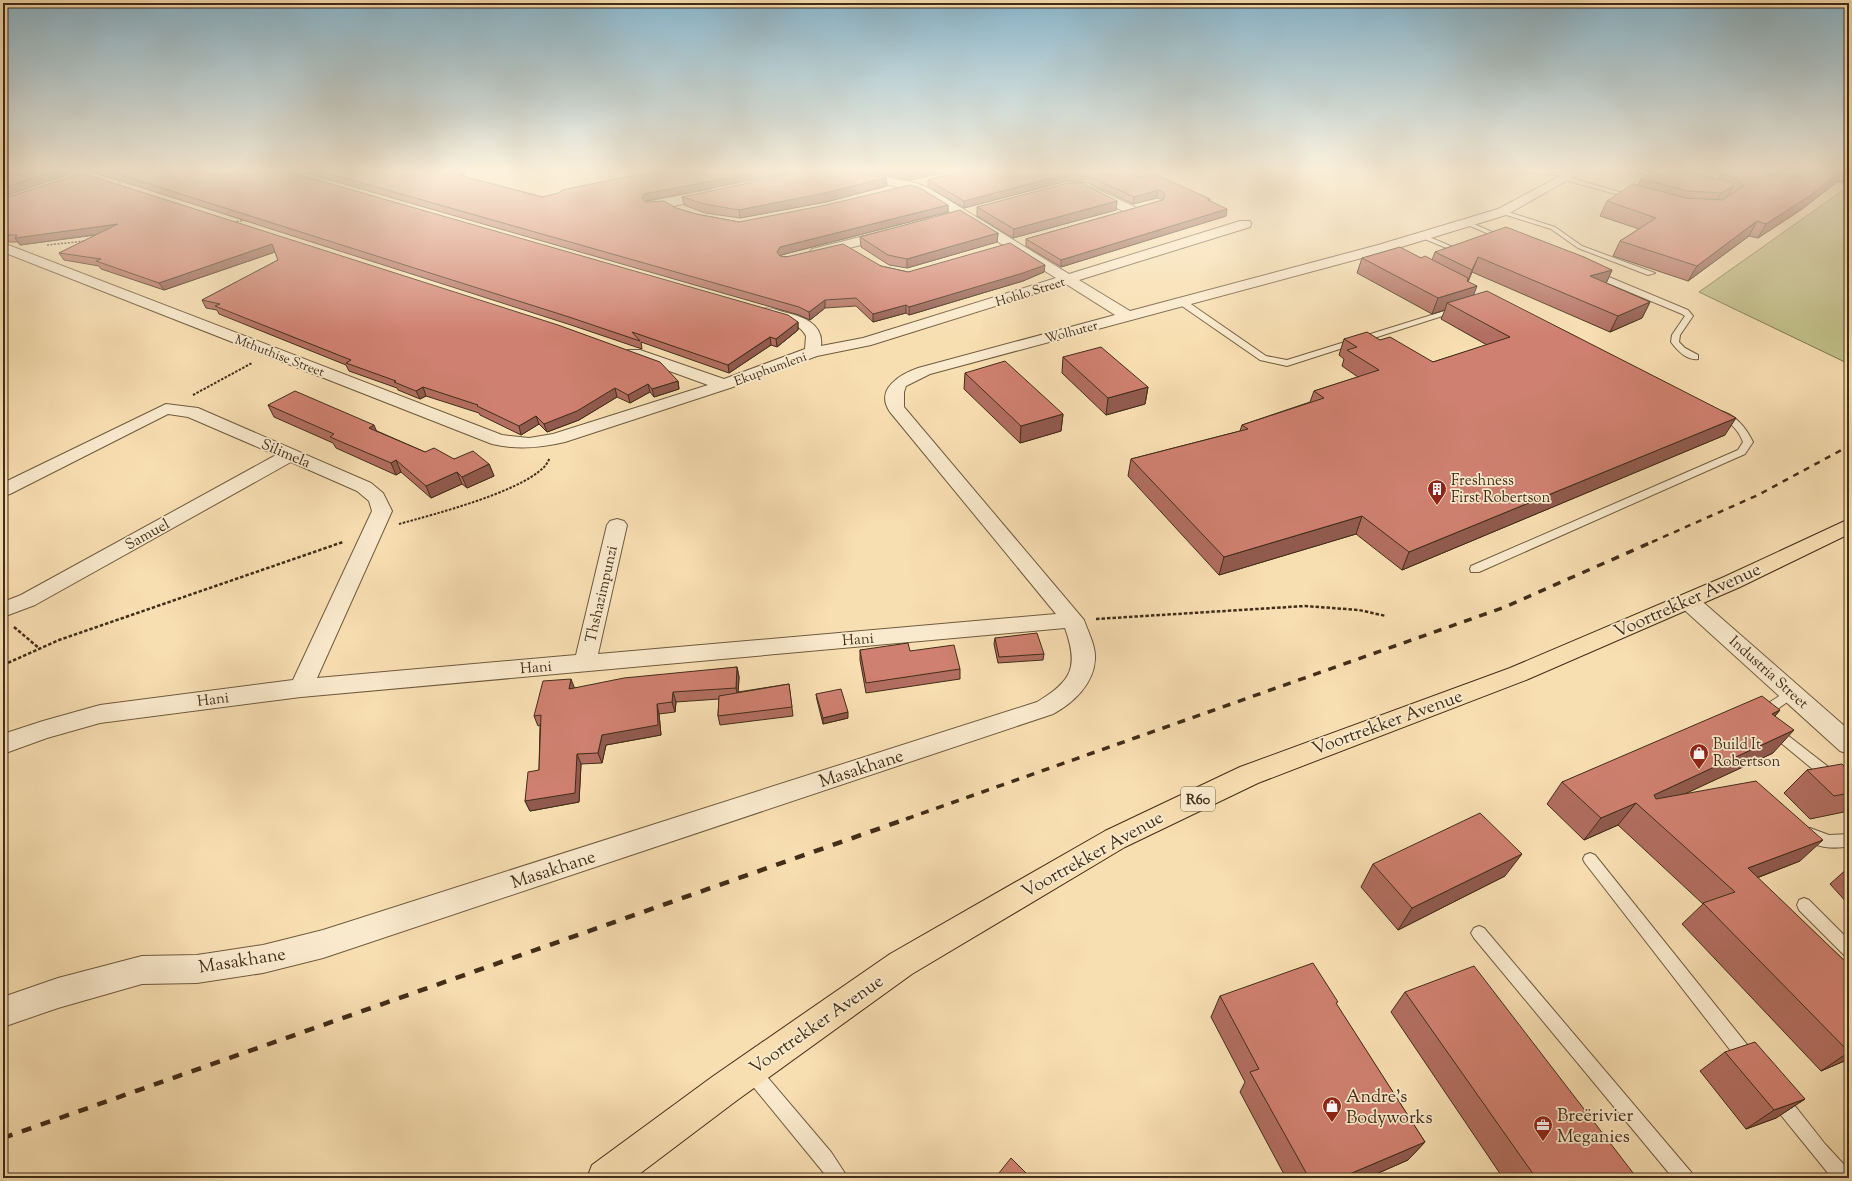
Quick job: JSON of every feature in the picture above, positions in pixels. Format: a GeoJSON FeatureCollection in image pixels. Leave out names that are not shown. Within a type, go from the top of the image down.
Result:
{"type":"FeatureCollection","features":[{"type":"Feature","properties":{"kind":"main road","name":"Voortrekker Avenue"},"geometry":{"type":"LineString","coordinates":[[605,1178],[750,1070],[901,964],[1115,839],[1249,775],[1518,674],[1732,582],[1849,526]]}},
{"type":"Feature","properties":{"kind":"street"},"geometry":{"type":"LineString","coordinates":[[979,224],[1127,316]]}},
{"type":"Feature","properties":{"kind":"street","name":"Hohlo Street"},"geometry":{"type":"LineString","coordinates":[[814,352],[866,342],[1245,224]]}},
{"type":"Feature","properties":{"kind":"street","name":"Wolhuter"},"geometry":{"type":"LineString","coordinates":[[1082,672],[1084,658],[1073,620],[896,408],[894,398],[896,386],[904,379],[924,371],[1127,316],[1389,251],[1422,236],[1459,224]]}},
{"type":"Feature","properties":{"kind":"street"},"geometry":{"type":"LineString","coordinates":[[808,254],[900,231]]}},
{"type":"Feature","properties":{"kind":"street"},"geometry":{"type":"LineString","coordinates":[[997,249],[1026,240]]}},
{"type":"Feature","properties":{"kind":"street"},"geometry":{"type":"LineString","coordinates":[[846,245],[859,254]]}},
{"type":"Feature","properties":{"kind":"street","name":"Mthuthise Street"},"geometry":{"type":"LineString","coordinates":[[8,249],[498,440],[519,444],[559,438]]}},
{"type":"Feature","properties":{"kind":"street","name":"Ekuphumleni"},"geometry":{"type":"LineString","coordinates":[[559,438],[724,385],[814,352],[814,336],[809,328],[794,320],[756,308]]}},
{"type":"Feature","properties":{"kind":"street"},"geometry":{"type":"LineString","coordinates":[[619,348],[724,385]]}},
{"type":"Feature","properties":{"kind":"street"},"geometry":{"type":"LineString","coordinates":[[3,490],[166,409]]}},
{"type":"Feature","properties":{"kind":"street","name":"Silimela"},"geometry":{"type":"LineString","coordinates":[[166,409],[192,412],[364,487],[375,494],[381,503],[382,512],[374,531],[301,688]]}},
{"type":"Feature","properties":{"kind":"street","name":"Samuel"},"geometry":{"type":"LineString","coordinates":[[4,609],[28,600],[290,455]]}},
{"type":"Feature","properties":{"kind":"street","name":"Thshazimpunzi"},"geometry":{"type":"LineString","coordinates":[[585,663],[617,524]]}},
{"type":"Feature","properties":{"kind":"street","name":"Industria Street"},"geometry":{"type":"LineString","coordinates":[[1688,601],[1849,744]]}},
{"type":"Feature","properties":{"kind":"street","name":"Hani"},"geometry":{"type":"LineString","coordinates":[[3,744],[42,730],[100,714],[301,688],[1073,620]]}},
{"type":"Feature","properties":{"kind":"street","name":"Masakhane"},"geometry":{"type":"LineString","coordinates":[[3,1012],[58,993],[142,970],[205,968],[263,959],[323,944],[1045,708],[1061,699],[1082,672]]}},
{"type":"Feature","properties":{"kind":"lane"},"geometry":{"type":"LineString","coordinates":[[1470,224],[1510,241]]}},
{"type":"Feature","properties":{"kind":"lane"},"geometry":{"type":"LineString","coordinates":[[1541,224],[1553,228],[1580,247],[1651,273]]}},
{"type":"Feature","properties":{"kind":"lane"},"geometry":{"type":"LineString","coordinates":[[1422,236],[1458,251]]}},
{"type":"Feature","properties":{"kind":"lane"},"geometry":{"type":"LineString","coordinates":[[1584,270],[1685,312],[1689,316],[1688,320],[1676,334],[1675,342],[1682,350],[1696,357]]}},
{"type":"Feature","properties":{"kind":"lane"},"geometry":{"type":"LineString","coordinates":[[1182,302],[1263,358],[1287,363],[1464,308]]}},
{"type":"Feature","properties":{"kind":"lane"},"geometry":{"type":"LineString","coordinates":[[1474,569],[1742,452],[1748,442],[1744,431],[1736,422],[1716,411]]}},
{"type":"Feature","properties":{"kind":"lane"},"geometry":{"type":"LineString","coordinates":[[1792,693],[1766,710],[1761,717],[1765,723],[1849,791]]}},
{"type":"Feature","properties":{"kind":"lane"},"geometry":{"type":"LineString","coordinates":[[1800,827],[1825,841],[1835,843],[1849,840]]}},
{"type":"Feature","properties":{"kind":"lane"},"geometry":{"type":"LineString","coordinates":[[1590,859],[1756,1069]]}},
{"type":"Feature","properties":{"kind":"lane"},"geometry":{"type":"LineString","coordinates":[[1804,905],[1849,950]]}},
{"type":"Feature","properties":{"kind":"lane"},"geometry":{"type":"LineString","coordinates":[[1479,933],[1685,1178]]}},
{"type":"Feature","properties":{"kind":"lane"},"geometry":{"type":"LineString","coordinates":[[750,1070],[825,1158],[839,1178]]}},
{"type":"Feature","properties":{"kind":"lane"},"geometry":{"type":"LineString","coordinates":[[1770,1088],[1819,1150],[1844,1178]]}},
{"type":"Feature","properties":{"kind":"path"},"geometry":{"type":"LineString","coordinates":[[8,249],[90,240]]}},
{"type":"Feature","properties":{"kind":"path"},"geometry":{"type":"LineString","coordinates":[[166,409],[272,352]]}},
{"type":"Feature","properties":{"kind":"path"},"geometry":{"type":"LineString","coordinates":[[3,665],[40,649],[374,531],[481,498],[528,480],[542,470],[550,461],[550,456],[540,442]]}},
{"type":"Feature","properties":{"kind":"path"},"geometry":{"type":"LineString","coordinates":[[1073,620],[1306,606],[1358,610],[1386,616]]}},
{"type":"Feature","properties":{"kind":"path"},"geometry":{"type":"LineString","coordinates":[[4,609],[8,621],[40,649]]}},
{"type":"Feature","properties":{"kind":"green space"},"geometry":{"type":"Polygon","coordinates":[[[1795,224],[1849,224],[1849,364],[1699,292],[1795,224]]]}},
{"type":"Feature","properties":{"kind":"building"},"geometry":{"type":"Polygon","coordinates":[[[3,224],[117,224],[15,238],[17,235],[3,235],[3,224]]]}},
{"type":"Feature","properties":{"kind":"building"},"geometry":{"type":"Polygon","coordinates":[[[118,224],[242,224],[558,325],[660,362],[678,381],[652,389],[648,384],[628,395],[615,388],[577,411],[544,424],[536,416],[519,426],[477,406],[478,405],[423,387],[416,391],[394,382],[396,381],[346,363],[351,360],[215,306],[220,304],[202,300],[278,260],[272,244],[159,283],[96,261],[101,259],[59,253],[118,224]]]}},
{"type":"Feature","properties":{"kind":"building"},"geometry":{"type":"Polygon","coordinates":[[[276,224],[471,224],[788,315],[798,322],[776,339],[770,337],[728,365],[632,332],[640,341],[276,224]]]}},
{"type":"Feature","properties":{"kind":"building"},"geometry":{"type":"Polygon","coordinates":[[[507,224],[872,224],[780,247],[777,252],[780,256],[786,257],[843,244],[881,266],[908,272],[1010,243],[1045,265],[909,307],[906,305],[873,314],[856,298],[825,300],[809,312],[799,307],[507,224]]]}},
{"type":"Feature","properties":{"kind":"building"},"geometry":{"type":"Polygon","coordinates":[[[908,224],[983,224],[998,233],[907,259],[888,255],[860,237],[908,224]]]}},
{"type":"Feature","properties":{"kind":"building"},"geometry":{"type":"Polygon","coordinates":[[[1006,224],[1032,224],[1014,229],[1006,224]]]}},
{"type":"Feature","properties":{"kind":"building"},"geometry":{"type":"Polygon","coordinates":[[[1078,224],[1178,224],[1061,260],[1026,239],[1078,224]]]}},
{"type":"Feature","properties":{"kind":"building"},"geometry":{"type":"Polygon","coordinates":[[[1646,224],[1753,224],[1697,266],[1620,241],[1646,224]]]}},
{"type":"Feature","properties":{"kind":"building"},"geometry":{"type":"Polygon","coordinates":[[[1506,227],[1584,257],[1612,270],[1590,276],[1650,302],[1618,316],[1478,257],[1472,270],[1435,252],[1506,227]]]}},
{"type":"Feature","properties":{"kind":"building"},"geometry":{"type":"Polygon","coordinates":[[[1400,247],[1421,258],[1425,256],[1468,278],[1467,281],[1477,286],[1438,298],[1362,258],[1400,247]]]}},
{"type":"Feature","properties":{"kind":"building","name":"Freshness First Robertson"},"geometry":{"type":"Polygon","coordinates":[[[1487,291],[1736,418],[1409,552],[1362,516],[1224,557],[1131,459],[1248,429],[1242,425],[1324,398],[1314,391],[1379,370],[1347,350],[1357,347],[1344,339],[1367,332],[1380,340],[1390,337],[1433,362],[1510,337],[1447,303],[1487,291]]]}},
{"type":"Feature","properties":{"kind":"building"},"geometry":{"type":"Polygon","coordinates":[[[1101,347],[1148,387],[1108,398],[1063,357],[1101,347]]]}},
{"type":"Feature","properties":{"kind":"building"},"geometry":{"type":"Polygon","coordinates":[[[1005,361],[1063,414],[1021,426],[965,373],[1005,361]]]}},
{"type":"Feature","properties":{"kind":"building"},"geometry":{"type":"Polygon","coordinates":[[[295,391],[374,425],[369,428],[425,452],[434,448],[454,459],[473,451],[489,464],[462,477],[457,472],[426,486],[396,460],[391,463],[330,437],[334,434],[268,405],[295,391]]]}},
{"type":"Feature","properties":{"kind":"building"},"geometry":{"type":"Polygon","coordinates":[[[1037,633],[1044,654],[999,657],[995,638],[1037,633]]]}},
{"type":"Feature","properties":{"kind":"building"},"geometry":{"type":"Polygon","coordinates":[[[908,643],[910,651],[954,645],[960,669],[866,683],[860,650],[908,643]]]}},
{"type":"Feature","properties":{"kind":"building"},"geometry":{"type":"Polygon","coordinates":[[[737,667],[736,688],[673,692],[672,702],[657,704],[658,725],[602,735],[598,753],[577,754],[575,793],[525,801],[528,772],[539,770],[541,715],[534,716],[543,681],[571,679],[569,689],[624,678],[737,667]]]}},
{"type":"Feature","properties":{"kind":"building"},"geometry":{"type":"Polygon","coordinates":[[[789,684],[792,707],[718,716],[719,696],[789,684]]]}},
{"type":"Feature","properties":{"kind":"building"},"geometry":{"type":"Polygon","coordinates":[[[841,689],[848,712],[823,718],[816,694],[841,689]]]}},
{"type":"Feature","properties":{"kind":"building"},"geometry":{"type":"Polygon","coordinates":[[[1762,696],[1780,710],[1772,714],[1794,730],[1654,795],[1656,799],[1756,781],[1823,840],[1748,868],[1849,965],[1849,1052],[1703,903],[1735,892],[1636,803],[1601,818],[1562,782],[1762,696]]]}},
{"type":"Feature","properties":{"kind":"building"},"geometry":{"type":"Polygon","coordinates":[[[1842,764],[1849,771],[1849,793],[1834,796],[1807,770],[1842,764]]]}},
{"type":"Feature","properties":{"kind":"building"},"geometry":{"type":"Polygon","coordinates":[[[1480,813],[1522,854],[1412,908],[1373,864],[1480,813]]]}},
{"type":"Feature","properties":{"kind":"building"},"geometry":{"type":"Polygon","coordinates":[[[1313,963],[1338,1002],[1336,1003],[1425,1142],[1340,1178],[1309,1178],[1250,1072],[1259,1069],[1220,996],[1313,963]]]}},
{"type":"Feature","properties":{"kind":"building"},"geometry":{"type":"Polygon","coordinates":[[[1474,966],[1637,1178],[1536,1178],[1405,992],[1474,966]]]}},
{"type":"Feature","properties":{"kind":"building"},"geometry":{"type":"Polygon","coordinates":[[[1755,1042],[1805,1099],[1774,1110],[1725,1052],[1755,1042]]]}},
{"type":"Feature","properties":{"kind":"building"},"geometry":{"type":"Polygon","coordinates":[[[1011,1158],[1031,1178],[995,1178],[1011,1158]]]}},
{"type":"Feature","properties":{"kind":"railway"},"geometry":{"type":"LineString","coordinates":[[1652,542],[1758,495],[1849,446]]}},
{"type":"Feature","properties":{"kind":"railway"},"geometry":{"type":"LineString","coordinates":[[906,819],[1505,607],[1654,541]]}},
{"type":"Feature","properties":{"kind":"railway"},"geometry":{"type":"LineString","coordinates":[[3,1138],[909,818]]}},
{"type":"Feature","properties":{"kind":"place","name":"Freshness First Robertson"},"geometry":{"type":"Point","coordinates":[1437,506]}},
{"type":"Feature","properties":{"kind":"place","name":"Build It Robertson"},"geometry":{"type":"Point","coordinates":[1699,770]}},
{"type":"Feature","properties":{"kind":"place","name":"Andre's Bodyworks"},"geometry":{"type":"Point","coordinates":[1332,1123]}},
{"type":"Feature","properties":{"kind":"place","name":"Breërivier Meganies"},"geometry":{"type":"Point","coordinates":[1543,1142]}}]}
